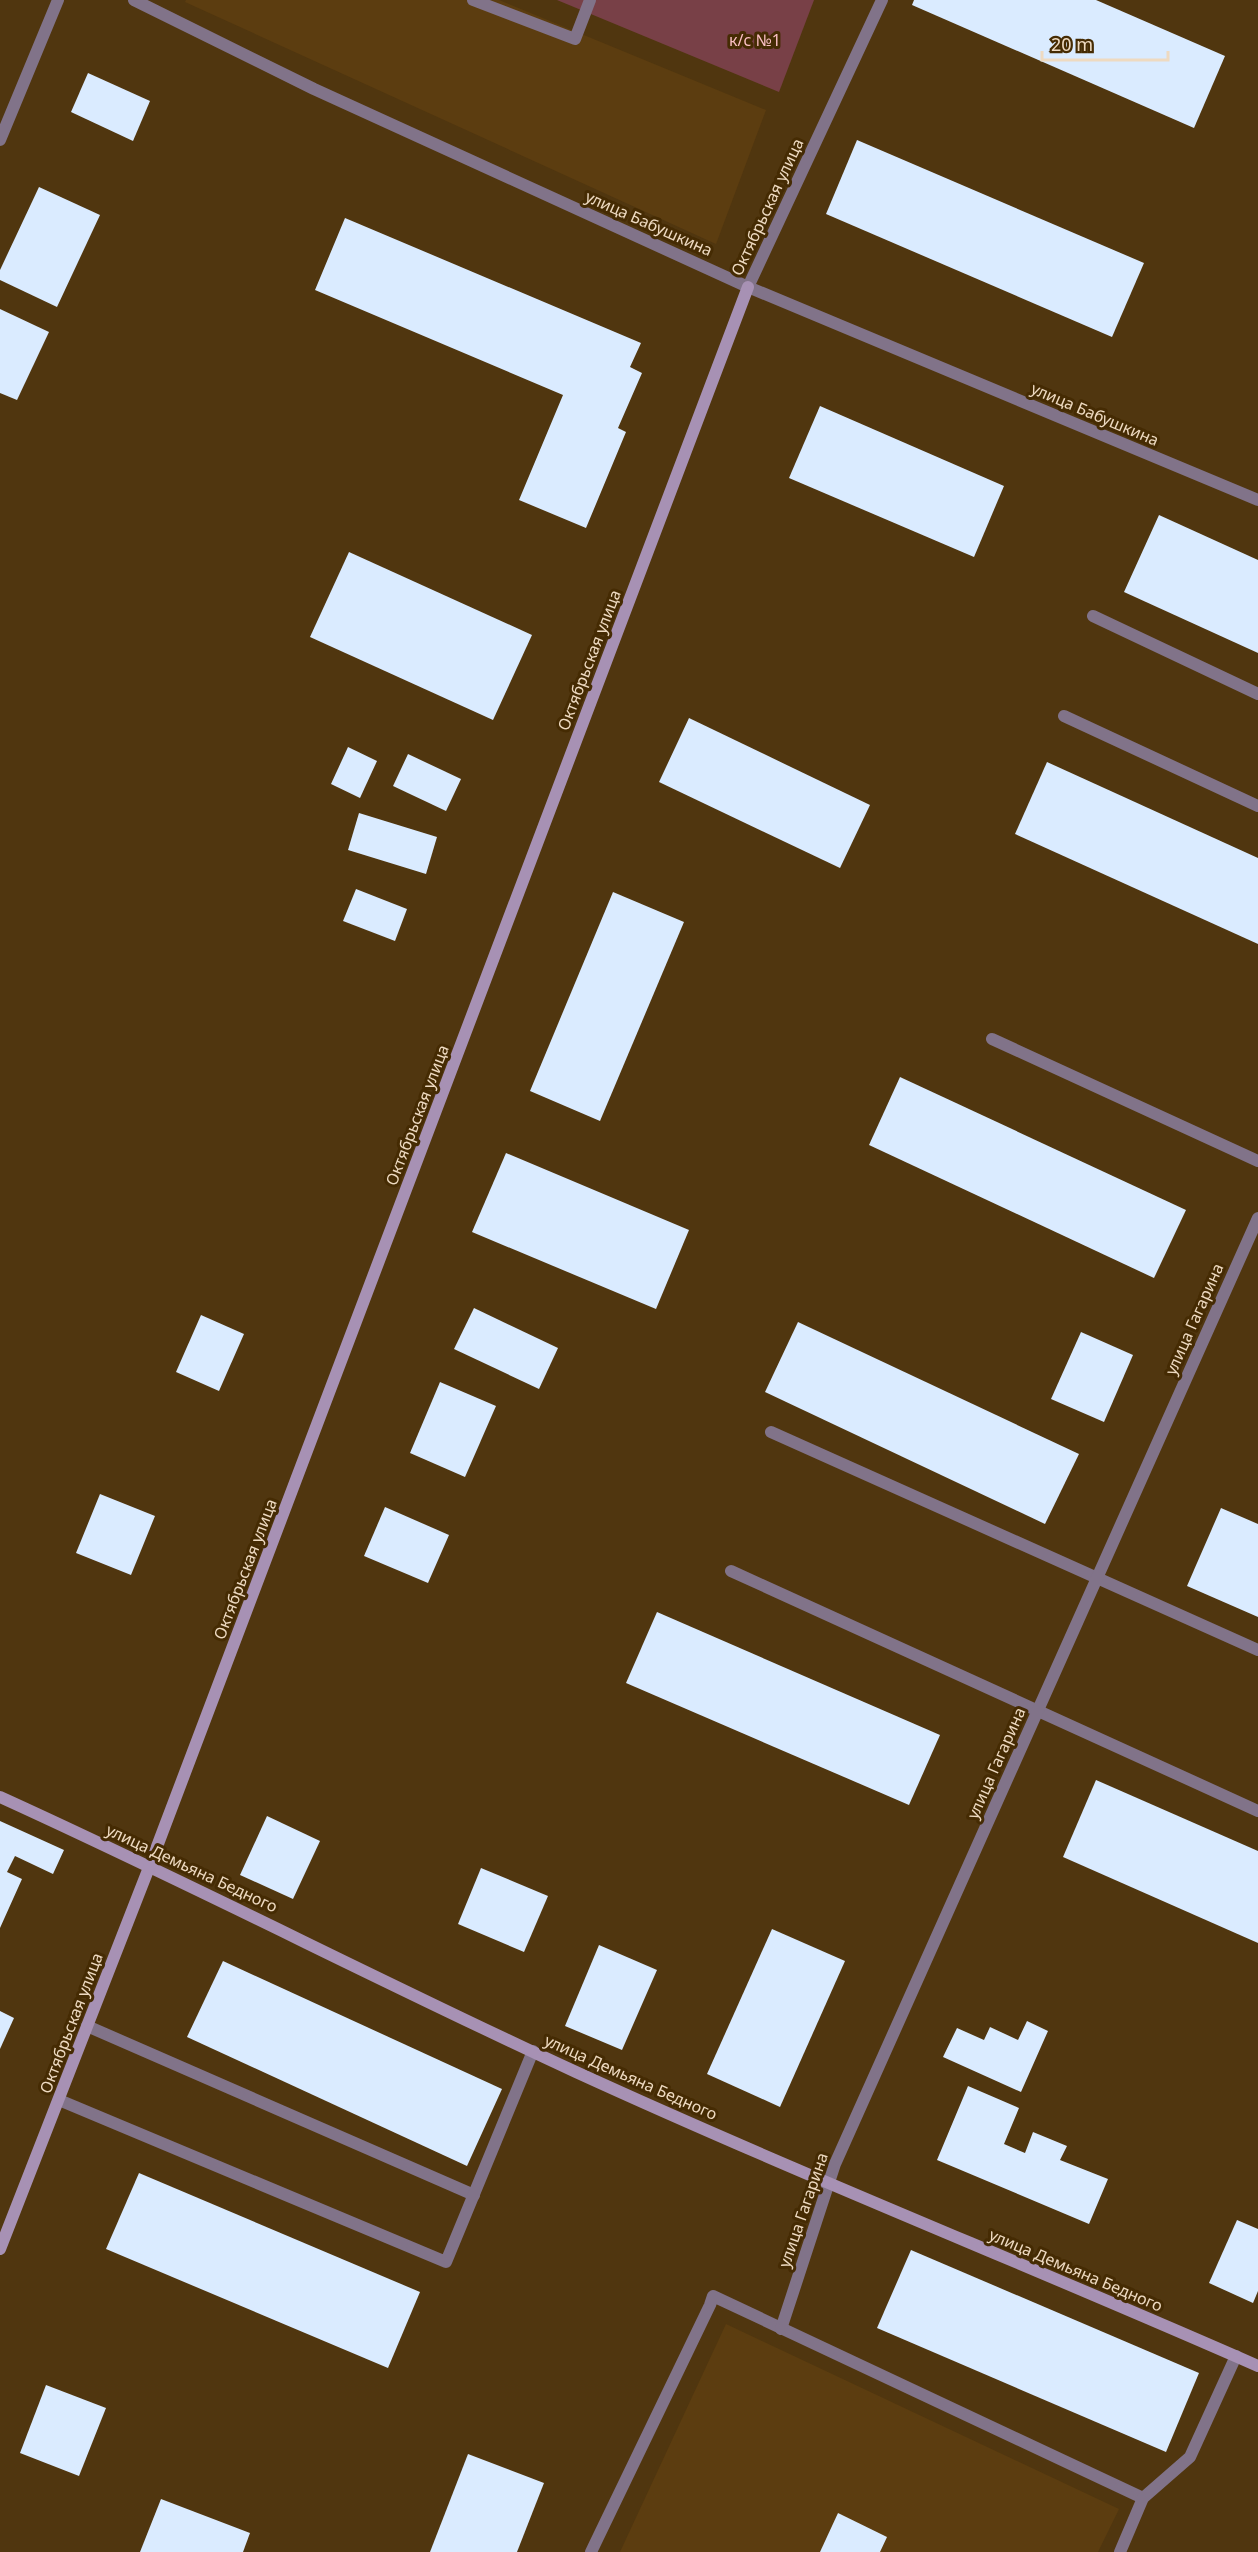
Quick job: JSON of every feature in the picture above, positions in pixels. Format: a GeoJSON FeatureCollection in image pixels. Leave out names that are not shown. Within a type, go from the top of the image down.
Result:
{"type":"FeatureCollection","features":[{"type":"Feature","properties":{"kind":"street"},"geometry":{"type":"LineString","coordinates":[[0,140],[58,0]]}},
{"type":"Feature","properties":{"kind":"street","name":"улица Бабушкина"},"geometry":{"type":"LineString","coordinates":[[134,0],[314,89],[748,286],[1258,500]]}},
{"type":"Feature","properties":{"kind":"street"},"geometry":{"type":"LineString","coordinates":[[473,0],[575,39],[590,0]]}},
{"type":"Feature","properties":{"kind":"street","name":"Октябрьская улица"},"geometry":{"type":"LineString","coordinates":[[0,2249],[150,1865],[748,286],[882,0]]}},
{"type":"Feature","properties":{"kind":"street"},"geometry":{"type":"LineString","coordinates":[[1093,616],[1258,694]]}},
{"type":"Feature","properties":{"kind":"street"},"geometry":{"type":"LineString","coordinates":[[1064,716],[1258,806]]}},
{"type":"Feature","properties":{"kind":"street"},"geometry":{"type":"LineString","coordinates":[[992,1039],[1258,1161]]}},
{"type":"Feature","properties":{"kind":"street","name":"улица Гагарина"},"geometry":{"type":"LineString","coordinates":[[781,2328],[835,2164],[1258,1218]]}},
{"type":"Feature","properties":{"kind":"street"},"geometry":{"type":"LineString","coordinates":[[771,1432],[1258,1650]]}},
{"type":"Feature","properties":{"kind":"street"},"geometry":{"type":"LineString","coordinates":[[731,1571],[1258,1811]]}},
{"type":"Feature","properties":{"kind":"street","name":"улица Демьяна Бедного"},"geometry":{"type":"LineString","coordinates":[[0,1797],[150,1865],[533,2051],[761,2154],[829,2181],[1258,2366]]}},
{"type":"Feature","properties":{"kind":"street"},"geometry":{"type":"LineString","coordinates":[[87,2026],[474,2195]]}},
{"type":"Feature","properties":{"kind":"street"},"geometry":{"type":"LineString","coordinates":[[59,2100],[446,2262],[533,2051]]}},
{"type":"Feature","properties":{"kind":"street"},"geometry":{"type":"LineString","coordinates":[[591,2552],[713,2296],[1143,2498]]}},
{"type":"Feature","properties":{"kind":"street"},"geometry":{"type":"LineString","coordinates":[[1120,2552],[1143,2498],[1190,2457],[1236,2356]]}},
{"type":"Feature","properties":{"kind":"shaded area"},"geometry":{"type":"Polygon","coordinates":[[[186,0],[499,0],[766,110],[716,244],[185,2],[186,0]]]}},
{"type":"Feature","properties":{"kind":"shaded area"},"geometry":{"type":"Polygon","coordinates":[[[726,2324],[1119,2509],[1098,2552],[620,2552],[726,2324]]]}},
{"type":"Feature","properties":{"kind":"green space","name":"к/с №1"},"geometry":{"type":"Polygon","coordinates":[[[557,0],[814,0],[779,92],[557,0]]]}},
{"type":"Feature","properties":{"kind":"building"},"geometry":{"type":"Polygon","coordinates":[[[914,0],[1096,0],[1225,56],[1194,128],[912,5],[914,0]]]}},
{"type":"Feature","properties":{"kind":"building"},"geometry":{"type":"Polygon","coordinates":[[[88,73],[150,101],[133,141],[71,112],[88,73]]]}},
{"type":"Feature","properties":{"kind":"building"},"geometry":{"type":"Polygon","coordinates":[[[857,140],[1144,263],[1112,337],[826,214],[857,140]]]}},
{"type":"Feature","properties":{"kind":"building"},"geometry":{"type":"Polygon","coordinates":[[[39,187],[100,215],[57,307],[0,280],[0,270],[39,187]]]}},
{"type":"Feature","properties":{"kind":"building"},"geometry":{"type":"Polygon","coordinates":[[[345,218],[641,343],[630,367],[642,373],[618,428],[626,432],[586,528],[519,500],[563,395],[315,290],[345,218]]]}},
{"type":"Feature","properties":{"kind":"building"},"geometry":{"type":"Polygon","coordinates":[[[0,309],[49,332],[17,400],[0,393],[0,309]]]}},
{"type":"Feature","properties":{"kind":"building"},"geometry":{"type":"Polygon","coordinates":[[[820,406],[1004,486],[974,557],[789,478],[820,406]]]}},
{"type":"Feature","properties":{"kind":"building"},"geometry":{"type":"Polygon","coordinates":[[[1159,515],[1258,560],[1258,653],[1124,592],[1159,515]]]}},
{"type":"Feature","properties":{"kind":"building"},"geometry":{"type":"Polygon","coordinates":[[[349,552],[532,635],[493,720],[310,637],[349,552]]]}},
{"type":"Feature","properties":{"kind":"building"},"geometry":{"type":"Polygon","coordinates":[[[689,718],[870,805],[840,868],[659,782],[689,718]]]}},
{"type":"Feature","properties":{"kind":"building"},"geometry":{"type":"Polygon","coordinates":[[[348,747],[377,761],[360,798],[331,784],[348,747]]]}},
{"type":"Feature","properties":{"kind":"building"},"geometry":{"type":"Polygon","coordinates":[[[408,754],[461,779],[446,811],[393,786],[408,754]]]}},
{"type":"Feature","properties":{"kind":"building"},"geometry":{"type":"Polygon","coordinates":[[[1047,762],[1258,858],[1258,944],[1015,834],[1047,762]]]}},
{"type":"Feature","properties":{"kind":"building"},"geometry":{"type":"Polygon","coordinates":[[[359,813],[437,837],[426,874],[348,850],[359,813]]]}},
{"type":"Feature","properties":{"kind":"building"},"geometry":{"type":"Polygon","coordinates":[[[356,889],[407,909],[395,941],[343,921],[356,889]]]}},
{"type":"Feature","properties":{"kind":"building"},"geometry":{"type":"Polygon","coordinates":[[[613,892],[684,922],[600,1121],[530,1091],[613,892]]]}},
{"type":"Feature","properties":{"kind":"building"},"geometry":{"type":"Polygon","coordinates":[[[900,1077],[1186,1210],[1154,1278],[869,1145],[900,1077]]]}},
{"type":"Feature","properties":{"kind":"building"},"geometry":{"type":"Polygon","coordinates":[[[506,1153],[689,1230],[656,1309],[472,1232],[506,1153]]]}},
{"type":"Feature","properties":{"kind":"building"},"geometry":{"type":"Polygon","coordinates":[[[474,1308],[558,1348],[539,1389],[454,1349],[474,1308]]]}},
{"type":"Feature","properties":{"kind":"building"},"geometry":{"type":"Polygon","coordinates":[[[201,1315],[244,1334],[219,1391],[176,1372],[201,1315]]]}},
{"type":"Feature","properties":{"kind":"building"},"geometry":{"type":"Polygon","coordinates":[[[798,1322],[1079,1454],[1045,1524],[765,1392],[798,1322]]]}},
{"type":"Feature","properties":{"kind":"building"},"geometry":{"type":"Polygon","coordinates":[[[1081,1332],[1133,1355],[1104,1422],[1051,1399],[1081,1332]]]}},
{"type":"Feature","properties":{"kind":"building"},"geometry":{"type":"Polygon","coordinates":[[[440,1382],[496,1406],[465,1477],[410,1453],[440,1382]]]}},
{"type":"Feature","properties":{"kind":"building"},"geometry":{"type":"Polygon","coordinates":[[[100,1494],[155,1516],[131,1575],[76,1553],[100,1494]]]}},
{"type":"Feature","properties":{"kind":"building"},"geometry":{"type":"Polygon","coordinates":[[[385,1507],[449,1535],[428,1583],[364,1556],[385,1507]]]}},
{"type":"Feature","properties":{"kind":"building"},"geometry":{"type":"Polygon","coordinates":[[[1221,1508],[1258,1524],[1258,1617],[1187,1586],[1221,1508]]]}},
{"type":"Feature","properties":{"kind":"building"},"geometry":{"type":"Polygon","coordinates":[[[657,1612],[940,1735],[909,1805],[626,1683],[657,1612]]]}},
{"type":"Feature","properties":{"kind":"building"},"geometry":{"type":"Polygon","coordinates":[[[1096,1780],[1258,1851],[1258,1943],[1063,1857],[1096,1780]]]}},
{"type":"Feature","properties":{"kind":"building"},"geometry":{"type":"Polygon","coordinates":[[[267,1816],[320,1841],[293,1899],[240,1875],[267,1816]]]}},
{"type":"Feature","properties":{"kind":"building"},"geometry":{"type":"Polygon","coordinates":[[[0,1821],[64,1850],[53,1874],[15,1856],[7,1872],[22,1879],[0,1928],[0,1821]]]}},
{"type":"Feature","properties":{"kind":"building"},"geometry":{"type":"Polygon","coordinates":[[[481,1868],[548,1896],[524,1952],[458,1924],[481,1868]]]}},
{"type":"Feature","properties":{"kind":"building"},"geometry":{"type":"Polygon","coordinates":[[[772,1929],[845,1961],[780,2107],[707,2074],[772,1929]]]}},
{"type":"Feature","properties":{"kind":"building"},"geometry":{"type":"Polygon","coordinates":[[[599,1945],[657,1970],[622,2050],[565,2026],[599,1945]]]}},
{"type":"Feature","properties":{"kind":"building"},"geometry":{"type":"Polygon","coordinates":[[[223,1961],[502,2089],[467,2166],[187,2037],[223,1961]]]}},
{"type":"Feature","properties":{"kind":"building"},"geometry":{"type":"Polygon","coordinates":[[[0,2011],[14,2018],[0,2049],[0,2011]]]}},
{"type":"Feature","properties":{"kind":"building"},"geometry":{"type":"Polygon","coordinates":[[[1027,2021],[1048,2031],[1021,2092],[943,2057],[957,2028],[984,2040],[990,2027],[1018,2040],[1027,2021]]]}},
{"type":"Feature","properties":{"kind":"building"},"geometry":{"type":"Polygon","coordinates":[[[968,2086],[1019,2108],[1004,2144],[1025,2153],[1033,2132],[1067,2146],[1060,2160],[1108,2179],[1089,2224],[937,2160],[968,2086]]]}},
{"type":"Feature","properties":{"kind":"building"},"geometry":{"type":"Polygon","coordinates":[[[139,2173],[420,2292],[388,2368],[106,2249],[139,2173]]]}},
{"type":"Feature","properties":{"kind":"building"},"geometry":{"type":"Polygon","coordinates":[[[1237,2220],[1258,2229],[1258,2291],[1253,2303],[1209,2283],[1237,2220]]]}},
{"type":"Feature","properties":{"kind":"building"},"geometry":{"type":"Polygon","coordinates":[[[911,2250],[1199,2373],[1166,2452],[877,2328],[911,2250]]]}},
{"type":"Feature","properties":{"kind":"building"},"geometry":{"type":"Polygon","coordinates":[[[46,2385],[106,2408],[79,2476],[20,2453],[46,2385]]]}},
{"type":"Feature","properties":{"kind":"building"},"geometry":{"type":"Polygon","coordinates":[[[468,2454],[544,2483],[517,2552],[430,2552],[468,2454]]]}},
{"type":"Feature","properties":{"kind":"building"},"geometry":{"type":"Polygon","coordinates":[[[161,2499],[250,2533],[243,2552],[140,2552],[161,2499]]]}},
{"type":"Feature","properties":{"kind":"building"},"geometry":{"type":"Polygon","coordinates":[[[838,2513],[887,2537],[880,2552],[820,2552],[838,2513]]]}}]}
